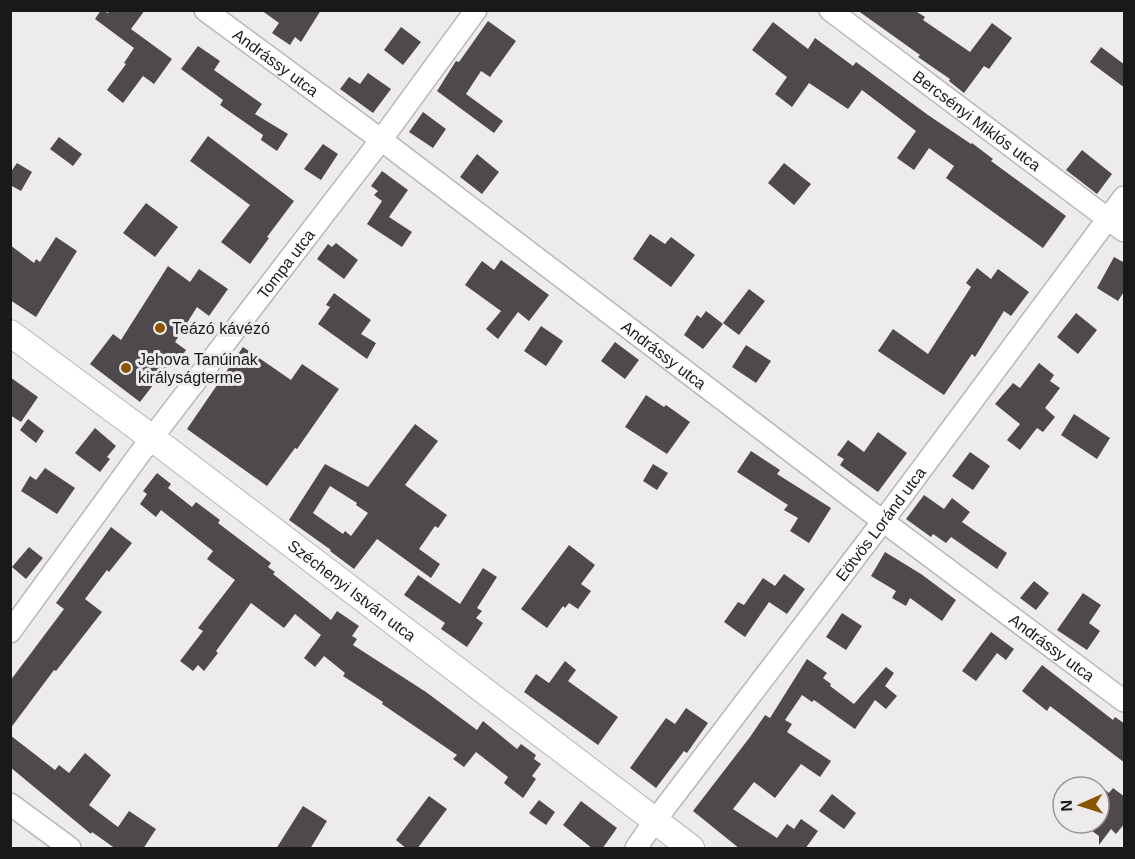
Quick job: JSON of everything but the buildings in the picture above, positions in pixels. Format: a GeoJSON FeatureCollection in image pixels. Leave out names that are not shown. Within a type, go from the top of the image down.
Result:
{"type":"FeatureCollection","features":[{"type":"Feature","properties":{"kind":"street","name":"Andrássy utca"},"geometry":{"type":"LineString","coordinates":[[205,10],[1125,701]]}},
{"type":"Feature","properties":{"kind":"street","name":"Tompa utca"},"geometry":{"type":"LineString","coordinates":[[10,632],[152,438],[381,140],[476,10]]}},
{"type":"Feature","properties":{"kind":"street","name":"Bercsényi Miklós utca"},"geometry":{"type":"LineString","coordinates":[[830,10],[1117,225]]}},
{"type":"Feature","properties":{"kind":"street","name":"Eötvös Loránd utca"},"geometry":{"type":"LineString","coordinates":[[636,849],[654,822],[883,521],[1117,225],[1125,197]]}},
{"type":"Feature","properties":{"kind":"street","name":"Széchenyi István utca"},"geometry":{"type":"LineString","coordinates":[[10,333],[152,438],[691,849]]}},
{"type":"Feature","properties":{"kind":"street"},"geometry":{"type":"LineString","coordinates":[[10,804],[70,849]]}},
{"type":"Feature","properties":{"kind":"place","name":"Teázó kávézó"},"geometry":{"type":"Point","coordinates":[160,328]}},
{"type":"Feature","properties":{"kind":"place","name":"Jehova Tanúinak királyságterme"},"geometry":{"type":"Point","coordinates":[126,368]}}]}
